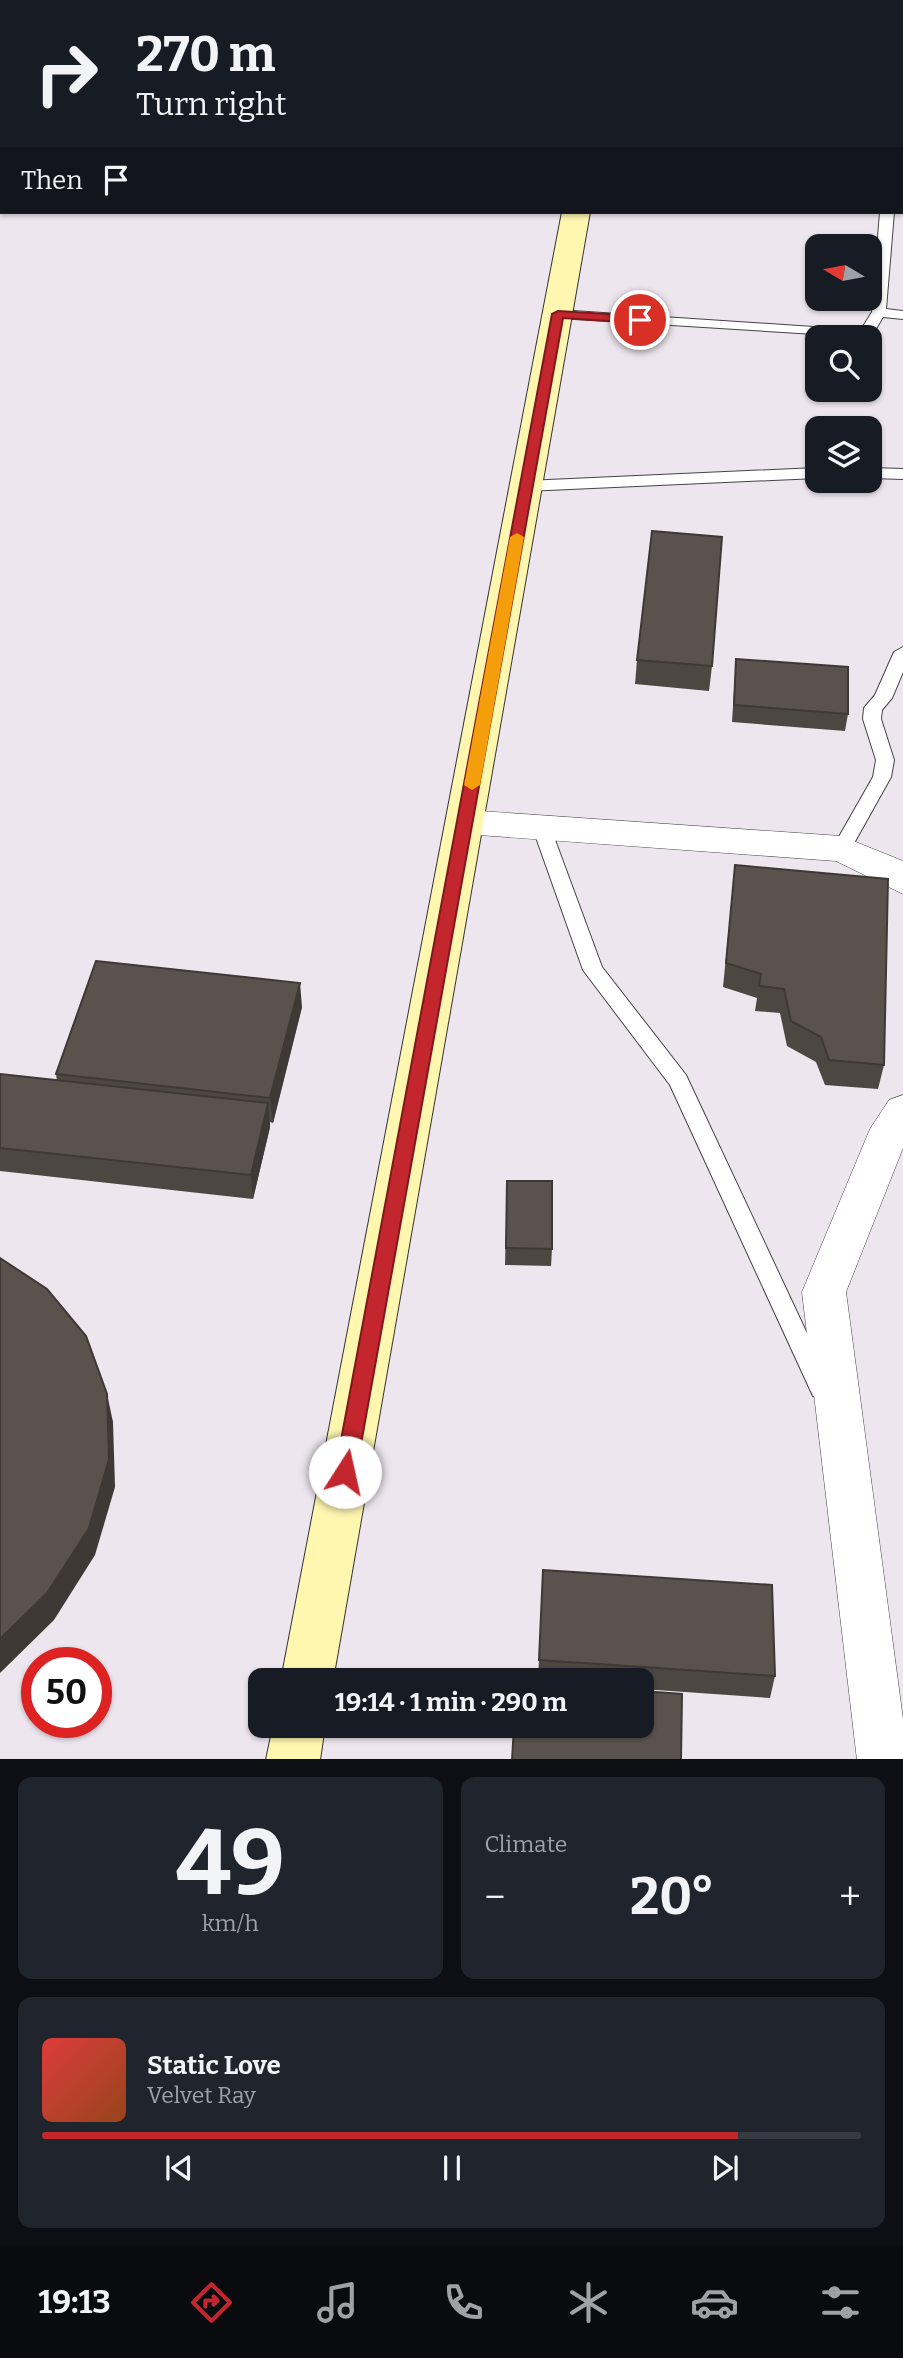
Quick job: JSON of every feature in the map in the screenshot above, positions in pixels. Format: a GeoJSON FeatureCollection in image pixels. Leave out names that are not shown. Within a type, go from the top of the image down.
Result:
{"type":"FeatureCollection","features":[{"type":"Feature","properties":{"kind":"main road"},"geometry":{"type":"LineString","coordinates":[[309,1668],[576,214]]}},
{"type":"Feature","properties":{"kind":"main road"},"geometry":{"type":"LineString","coordinates":[[292,1759],[296,1738]]}},
{"type":"Feature","properties":{"kind":"street"},"geometry":{"type":"LineString","coordinates":[[465,822],[841,849],[895,873],[903,881]]}},
{"type":"Feature","properties":{"kind":"street"},"geometry":{"type":"LineString","coordinates":[[883,1759],[824,1292],[890,1129],[903,1111]]}},
{"type":"Feature","properties":{"kind":"lane"},"geometry":{"type":"LineString","coordinates":[[882,268],[887,214]]}},
{"type":"Feature","properties":{"kind":"lane"},"geometry":{"type":"LineString","coordinates":[[558,314],[859,334],[868,331],[878,312],[903,315]]}},
{"type":"Feature","properties":{"kind":"lane"},"geometry":{"type":"LineString","coordinates":[[526,486],[805,473]]}},
{"type":"Feature","properties":{"kind":"lane"},"geometry":{"type":"LineString","coordinates":[[882,473],[903,474]]}},
{"type":"Feature","properties":{"kind":"lane"},"geometry":{"type":"LineString","coordinates":[[841,849],[882,778],[886,760],[872,719],[873,708],[883,698],[903,652]]}},
{"type":"Feature","properties":{"kind":"lane"},"geometry":{"type":"LineString","coordinates":[[542,829],[593,970],[679,1081],[843,1437]]}},
{"type":"Feature","properties":{"kind":"shaded area"},"geometry":{"type":"Polygon","coordinates":[[[0,214],[903,214],[903,1759],[0,1759],[0,214]]]}},
{"type":"Feature","properties":{"kind":"building"},"geometry":{"type":"Polygon","coordinates":[[[652,531],[722,537],[712,666],[637,660],[652,531]]]}},
{"type":"Feature","properties":{"kind":"building"},"geometry":{"type":"Polygon","coordinates":[[[736,659],[848,667],[848,714],[734,705],[736,659]]]}},
{"type":"Feature","properties":{"kind":"building"},"geometry":{"type":"Polygon","coordinates":[[[735,865],[888,879],[884,1065],[829,1060],[821,1037],[791,1021],[784,989],[759,986],[761,974],[726,963],[735,865]]]}},
{"type":"Feature","properties":{"kind":"building"},"geometry":{"type":"Polygon","coordinates":[[[96,961],[300,983],[270,1098],[56,1074],[96,961]]]}},
{"type":"Feature","properties":{"kind":"building"},"geometry":{"type":"Polygon","coordinates":[[[0,1074],[268,1103],[251,1175],[0,1148],[0,1074]]]}},
{"type":"Feature","properties":{"kind":"building"},"geometry":{"type":"Polygon","coordinates":[[[507,1181],[552,1181],[552,1249],[506,1248],[507,1181]]]}},
{"type":"Feature","properties":{"kind":"building"},"geometry":{"type":"Polygon","coordinates":[[[0,1258],[47,1289],[86,1336],[107,1394],[109,1459],[89,1528],[47,1593],[0,1639],[0,1258]]]}},
{"type":"Feature","properties":{"kind":"building"},"geometry":{"type":"Polygon","coordinates":[[[543,1570],[772,1585],[775,1676],[539,1660],[543,1570]]]}},
{"type":"Feature","properties":{"kind":"building"},"geometry":{"type":"Polygon","coordinates":[[[654,1692],[682,1694],[681,1759],[512,1759],[513,1738],[654,1738],[654,1692]]]}},
{"type":"Feature","properties":{"kind":"slow traffic"},"geometry":{"type":"LineString","coordinates":[[472,785],[517,537]]}},
{"type":"Feature","properties":{"kind":"route"},"geometry":{"type":"LineString","coordinates":[[345,1472],[558,314],[640,320]]}}]}
